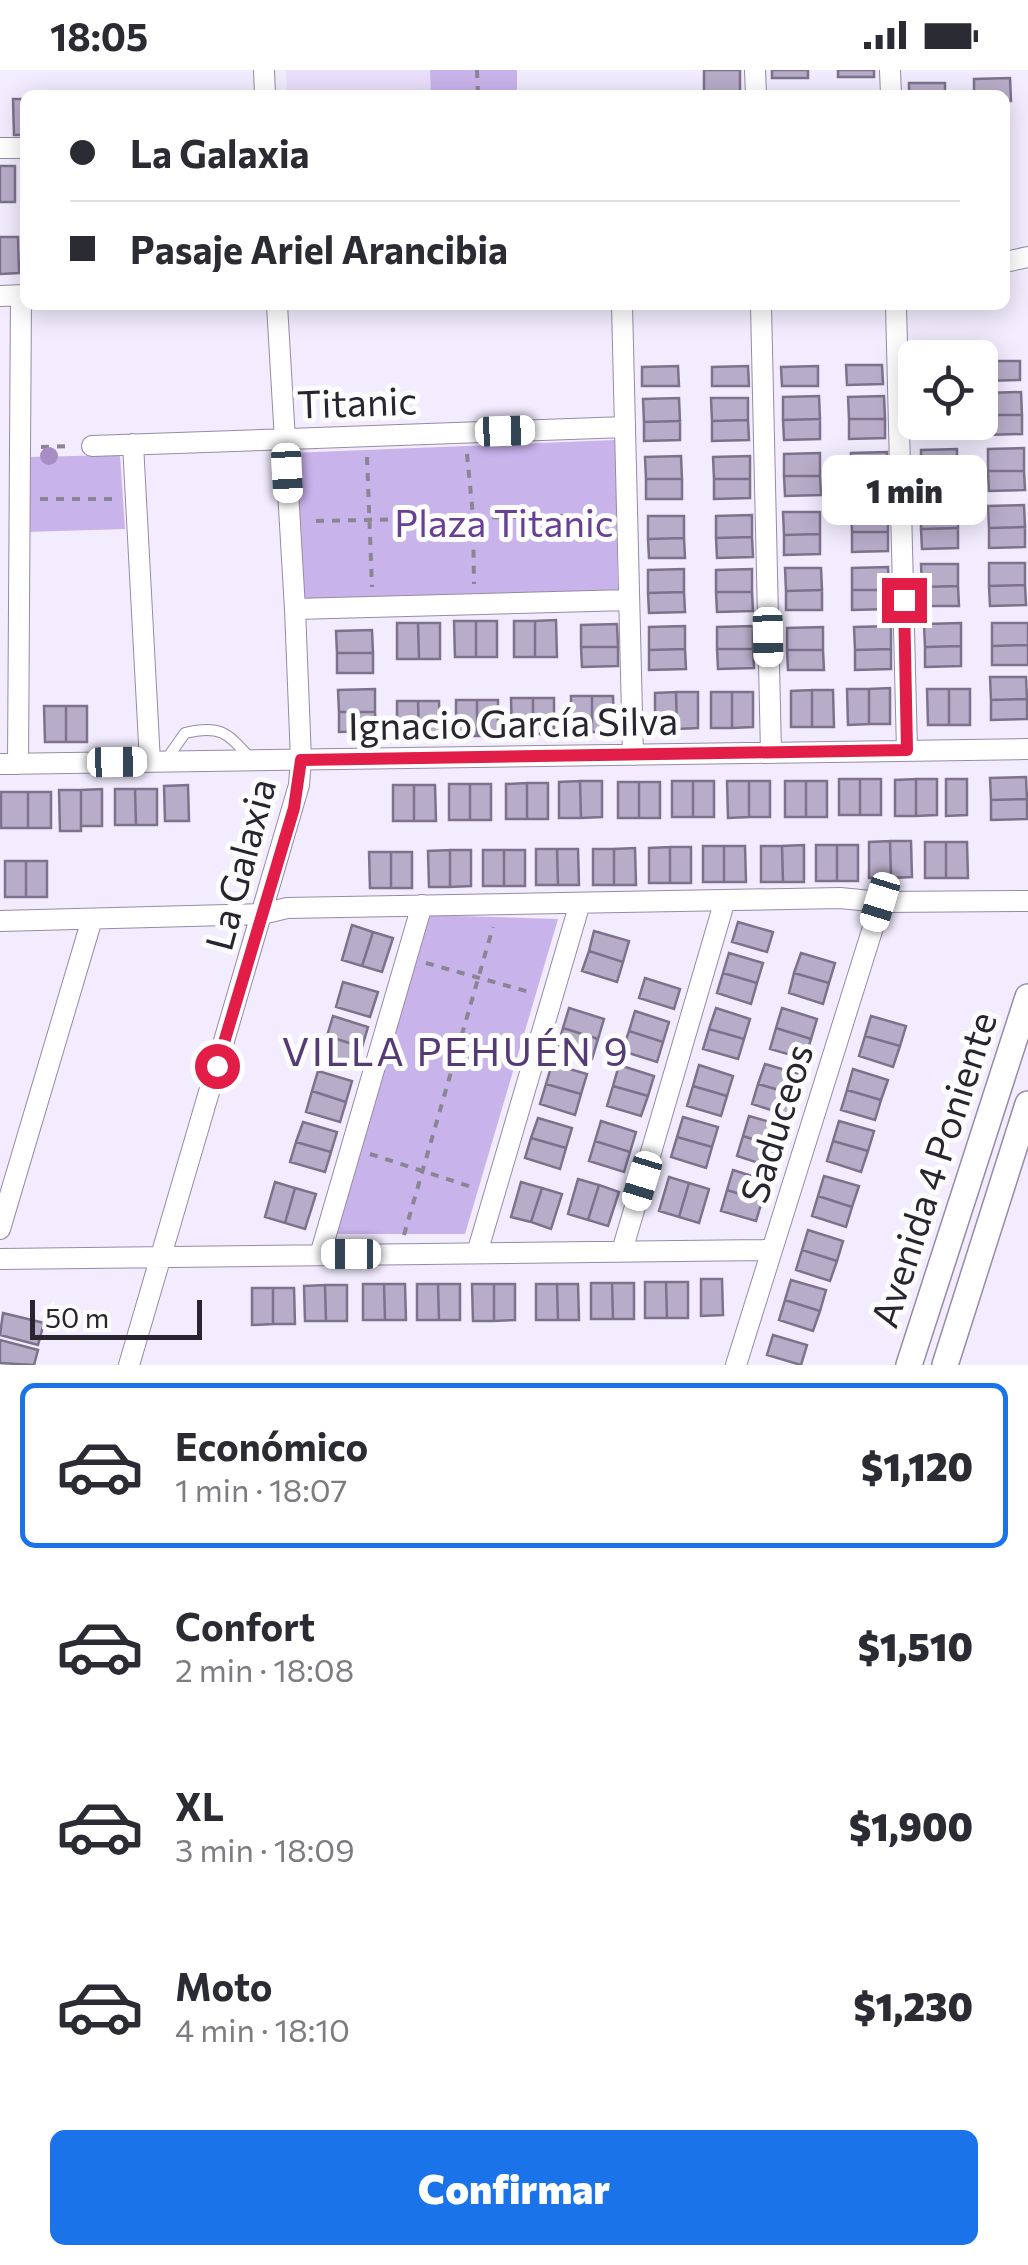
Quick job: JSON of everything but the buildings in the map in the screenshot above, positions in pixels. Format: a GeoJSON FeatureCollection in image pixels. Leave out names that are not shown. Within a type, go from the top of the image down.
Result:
{"type":"FeatureCollection","features":[{"type":"Feature","properties":{"kind":"street"},"geometry":{"type":"LineString","coordinates":[[9,764],[20,499],[15,295]]}},
{"type":"Feature","properties":{"kind":"street","name":"La Galaxia"},"geometry":{"type":"LineString","coordinates":[[129,1365],[294,808],[301,760],[277,310]]}},
{"type":"Feature","properties":{"kind":"street"},"geometry":{"type":"LineString","coordinates":[[622,310],[633,755]]}},
{"type":"Feature","properties":{"kind":"street"},"geometry":{"type":"LineString","coordinates":[[760,310],[772,753]]}},
{"type":"Feature","properties":{"kind":"street"},"geometry":{"type":"LineString","coordinates":[[896,310],[907,750]]}},
{"type":"Feature","properties":{"kind":"street","name":"Titanic"},"geometry":{"type":"LineString","coordinates":[[92,446],[625,427]]}},
{"type":"Feature","properties":{"kind":"street"},"geometry":{"type":"LineString","coordinates":[[132,444],[157,762]]}},
{"type":"Feature","properties":{"kind":"street"},"geometry":{"type":"LineString","coordinates":[[295,609],[629,600]]}},
{"type":"Feature","properties":{"kind":"street","name":"Ignacio García Silva"},"geometry":{"type":"LineString","coordinates":[[9,764],[1028,749]]}},
{"type":"Feature","properties":{"kind":"street"},"geometry":{"type":"LineString","coordinates":[[0,921],[262,914],[287,908],[840,898],[880,902],[1028,901]]}},
{"type":"Feature","properties":{"kind":"street"},"geometry":{"type":"LineString","coordinates":[[622,1251],[725,900]]}},
{"type":"Feature","properties":{"kind":"street","name":"Saduceos"},"geometry":{"type":"LineString","coordinates":[[736,1365],[880,902]]}},
{"type":"Feature","properties":{"kind":"street"},"geometry":{"type":"LineString","coordinates":[[476,1253],[580,903]]}},
{"type":"Feature","properties":{"kind":"street"},"geometry":{"type":"LineString","coordinates":[[320,1255],[422,906]]}},
{"type":"Feature","properties":{"kind":"street"},"geometry":{"type":"LineString","coordinates":[[0,1230],[92,918]]}},
{"type":"Feature","properties":{"kind":"street","name":"Avenida 4 Poniente"},"geometry":{"type":"LineString","coordinates":[[908,1365],[1028,997]]}},
{"type":"Feature","properties":{"kind":"street","name":"Avenida 4 Poniente"},"geometry":{"type":"LineString","coordinates":[[945,1365],[1028,1104]]}},
{"type":"Feature","properties":{"kind":"street"},"geometry":{"type":"LineString","coordinates":[[0,1259],[772,1250]]}},
{"type":"Feature","properties":{"kind":"lane"},"geometry":{"type":"LineString","coordinates":[[157,762],[185,733],[218,729],[228,734],[252,760]]}},
{"type":"Feature","properties":{"kind":"path"},"geometry":{"type":"LineString","coordinates":[[465,433],[473,516],[473,604]]}},
{"type":"Feature","properties":{"kind":"path"},"geometry":{"type":"LineString","coordinates":[[366,436],[372,607]]}},
{"type":"Feature","properties":{"kind":"path"},"geometry":{"type":"LineString","coordinates":[[20,447],[92,446]]}},
{"type":"Feature","properties":{"kind":"path"},"geometry":{"type":"LineString","coordinates":[[20,499],[136,498]]}},
{"type":"Feature","properties":{"kind":"path"},"geometry":{"type":"LineString","coordinates":[[316,521],[627,515]]}},
{"type":"Feature","properties":{"kind":"path"},"geometry":{"type":"LineString","coordinates":[[399,1254],[500,904]]}},
{"type":"Feature","properties":{"kind":"path"},"geometry":{"type":"LineString","coordinates":[[406,958],[552,999]]}},
{"type":"Feature","properties":{"kind":"path"},"geometry":{"type":"LineString","coordinates":[[351,1148],[494,1194]]}},
{"type":"Feature","properties":{"kind":"shaded area"},"geometry":{"type":"Polygon","coordinates":[[[286,70],[430,70],[431,90],[287,90],[286,70]]]}},
{"type":"Feature","properties":{"kind":"green space"},"geometry":{"type":"Polygon","coordinates":[[[430,70],[517,70],[517,90],[431,90],[430,70]]]}},
{"type":"Feature","properties":{"kind":"green space","name":"Plaza Titanic"},"geometry":{"type":"Polygon","coordinates":[[[615,440],[618,596],[301,600],[290,453],[615,440]]]}},
{"type":"Feature","properties":{"kind":"green space"},"geometry":{"type":"Polygon","coordinates":[[[120,455],[125,529],[25,532],[27,457],[120,455]]]}},
{"type":"Feature","properties":{"kind":"green space"},"geometry":{"type":"Polygon","coordinates":[[[425,915],[558,919],[465,1234],[334,1234],[425,915]]]}},
{"type":"Feature","properties":{"kind":"district","name":"VILLA PEHUÉN 9"},"geometry":{"type":"Point","coordinates":[456,1049]}},
{"type":"Feature","properties":{"kind":"route"},"geometry":{"type":"LineString","coordinates":[[217,1066],[294,808],[301,760],[907,750],[904,600]]}}]}
